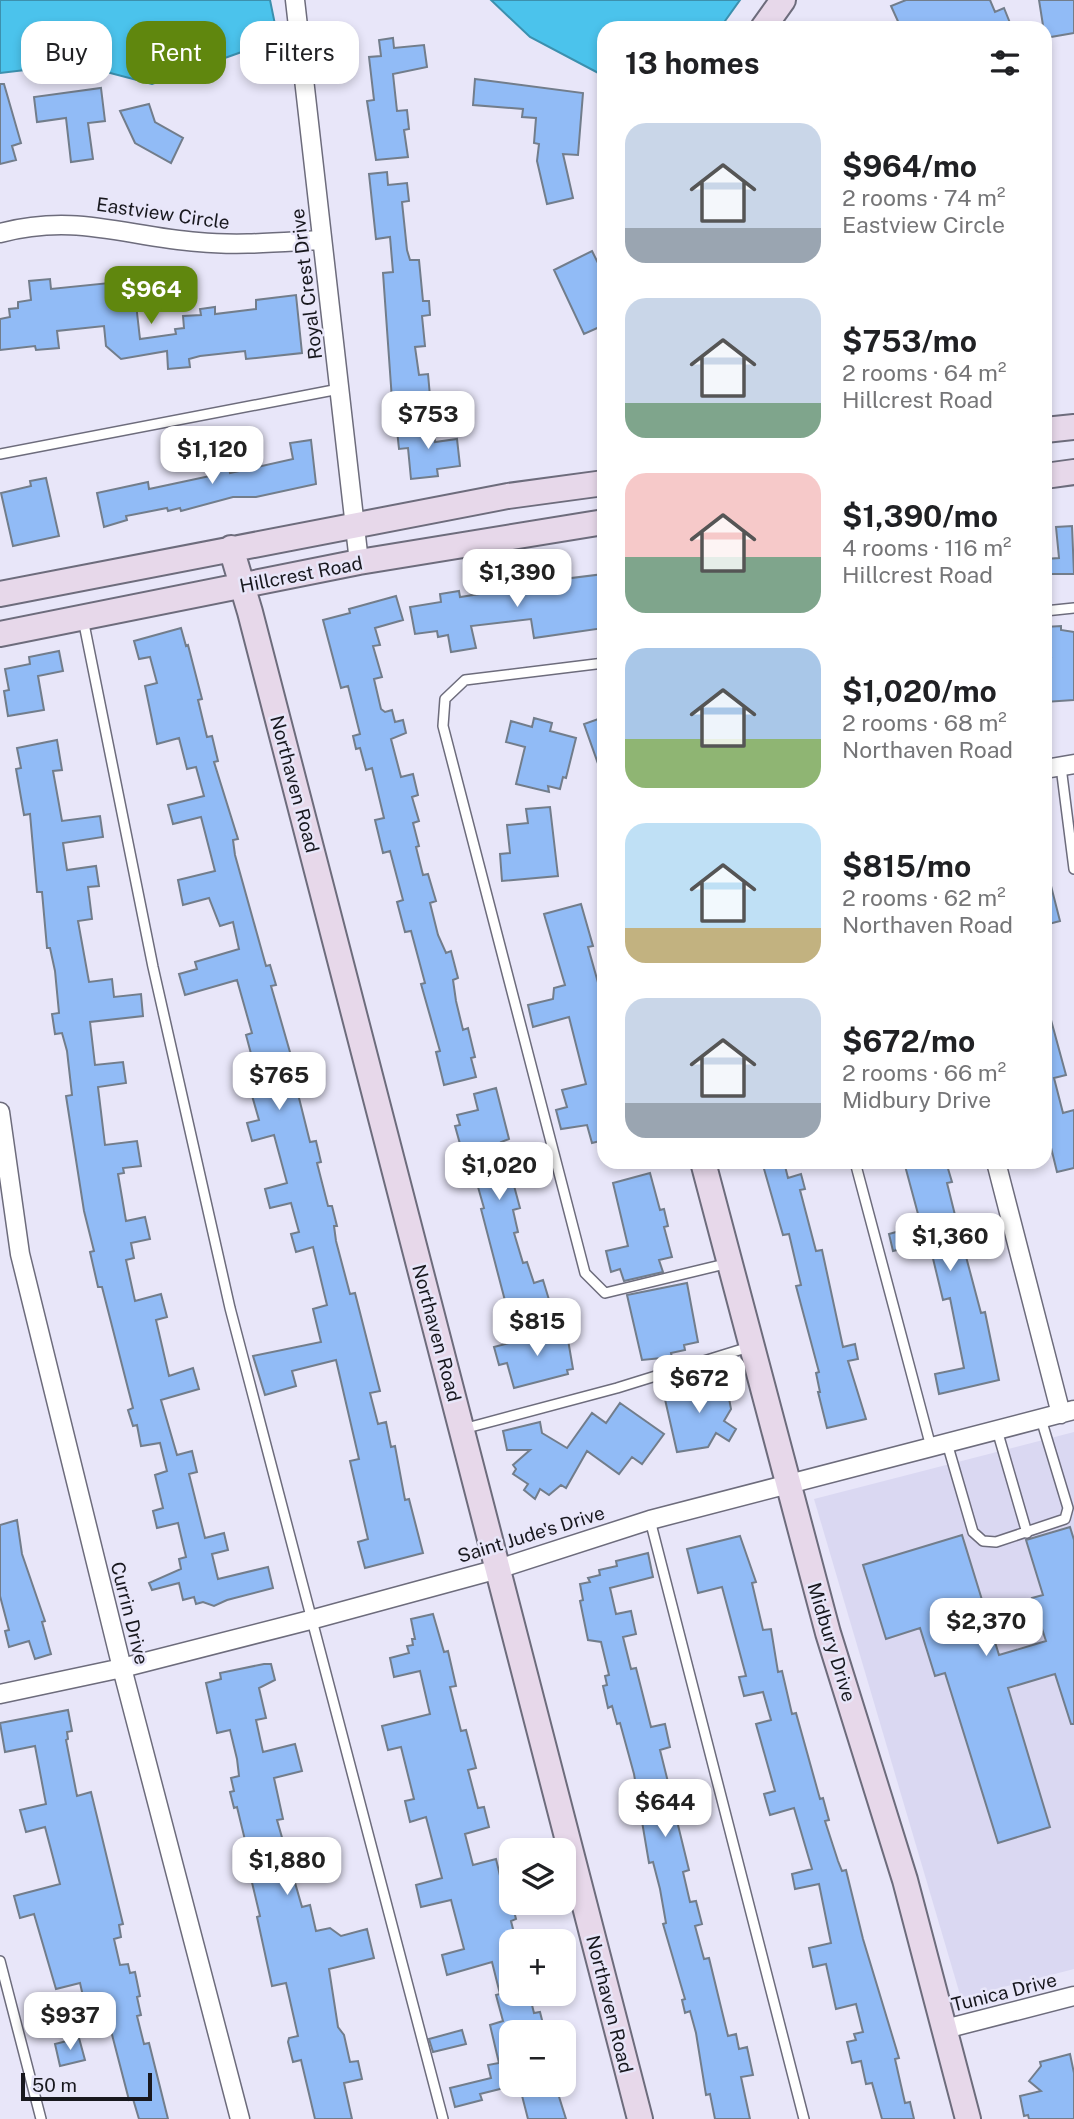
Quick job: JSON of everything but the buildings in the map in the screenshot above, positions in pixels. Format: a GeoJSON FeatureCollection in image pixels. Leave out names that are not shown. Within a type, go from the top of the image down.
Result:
{"type":"FeatureCollection","features":[{"type":"Feature","properties":{"kind":"street","name":"Royal Crest Drive"},"geometry":{"type":"LineString","coordinates":[[295,0],[359,562]]}},
{"type":"Feature","properties":{"kind":"street"},"geometry":{"type":"LineString","coordinates":[[768,21],[783,0]]}},
{"type":"Feature","properties":{"kind":"street","name":"Eastview Circle"},"geometry":{"type":"LineString","coordinates":[[0,233],[49,223],[113,227],[199,242],[235,244],[322,240]]}},
{"type":"Feature","properties":{"kind":"street"},"geometry":{"type":"LineString","coordinates":[[1052,429],[1074,427]]}},
{"type":"Feature","properties":{"kind":"street"},"geometry":{"type":"LineString","coordinates":[[1052,475],[1074,472]]}},
{"type":"Feature","properties":{"kind":"street","name":"Hillcrest Road"},"geometry":{"type":"LineString","coordinates":[[0,594],[508,496],[597,484]]}},
{"type":"Feature","properties":{"kind":"street","name":"Hillcrest Road"},"geometry":{"type":"LineString","coordinates":[[0,635],[359,562],[597,524]]}},
{"type":"Feature","properties":{"kind":"street","name":"Northaven Road"},"geometry":{"type":"LineString","coordinates":[[231,548],[243,585],[640,2119]]}},
{"type":"Feature","properties":{"kind":"street","name":"Currin Drive"},"geometry":{"type":"LineString","coordinates":[[0,1112],[20,1254],[122,1668],[240,2119]]}},
{"type":"Feature","properties":{"kind":"street","name":"Midbury Drive"},"geometry":{"type":"LineString","coordinates":[[705,1169],[786,1483],[828,1633],[905,1880],[968,2119]]}},
{"type":"Feature","properties":{"kind":"street"},"geometry":{"type":"LineString","coordinates":[[998,1169],[1068,1412]]}},
{"type":"Feature","properties":{"kind":"street","name":"Saint Jude's Drive"},"geometry":{"type":"LineString","coordinates":[[0,1694],[122,1668],[314,1619],[498,1569],[650,1520],[1068,1412]]}},
{"type":"Feature","properties":{"kind":"street","name":"Tunica Drive"},"geometry":{"type":"LineString","coordinates":[[945,2029],[1074,1997]]}},
{"type":"Feature","properties":{"kind":"lane"},"geometry":{"type":"LineString","coordinates":[[0,454],[339,389]]}},
{"type":"Feature","properties":{"kind":"lane"},"geometry":{"type":"LineString","coordinates":[[1052,610],[1074,608]]}},
{"type":"Feature","properties":{"kind":"lane"},"geometry":{"type":"LineString","coordinates":[[83,618],[153,967],[224,1281],[443,2119]]}},
{"type":"Feature","properties":{"kind":"lane"},"geometry":{"type":"LineString","coordinates":[[597,664],[465,680],[445,699],[443,726],[585,1273],[605,1293],[729,1263]]}},
{"type":"Feature","properties":{"kind":"lane"},"geometry":{"type":"LineString","coordinates":[[1060,767],[1074,869]]}},
{"type":"Feature","properties":{"kind":"lane"},"geometry":{"type":"LineString","coordinates":[[857,1169],[939,1445],[973,1532],[983,1541],[996,1542],[1065,1519],[1068,1508],[1041,1419]]}},
{"type":"Feature","properties":{"kind":"lane"},"geometry":{"type":"LineString","coordinates":[[462,1429],[617,1388],[751,1347]]}},
{"type":"Feature","properties":{"kind":"lane"},"geometry":{"type":"LineString","coordinates":[[997,1430],[1027,1533]]}},
{"type":"Feature","properties":{"kind":"lane"},"geometry":{"type":"LineString","coordinates":[[650,1520],[804,2119]]}},
{"type":"Feature","properties":{"kind":"lane"},"geometry":{"type":"LineString","coordinates":[[0,1961],[41,2119]]}},
{"type":"Feature","properties":{"kind":"shaded area"},"geometry":{"type":"Polygon","coordinates":[[[1074,1432],[1074,1969],[961,1998],[814,1499],[1074,1432]]]}},
{"type":"Feature","properties":{"kind":"water"},"geometry":{"type":"Polygon","coordinates":[[[0,0],[270,0],[274,21],[240,21],[240,53],[226,58],[226,21],[126,21],[126,77],[112,73],[112,21],[21,21],[21,71],[0,73],[0,0]]]}},
{"type":"Feature","properties":{"kind":"water"},"geometry":{"type":"Polygon","coordinates":[[[491,0],[740,0],[725,21],[597,21],[597,72],[530,37],[491,0]]]}}]}
